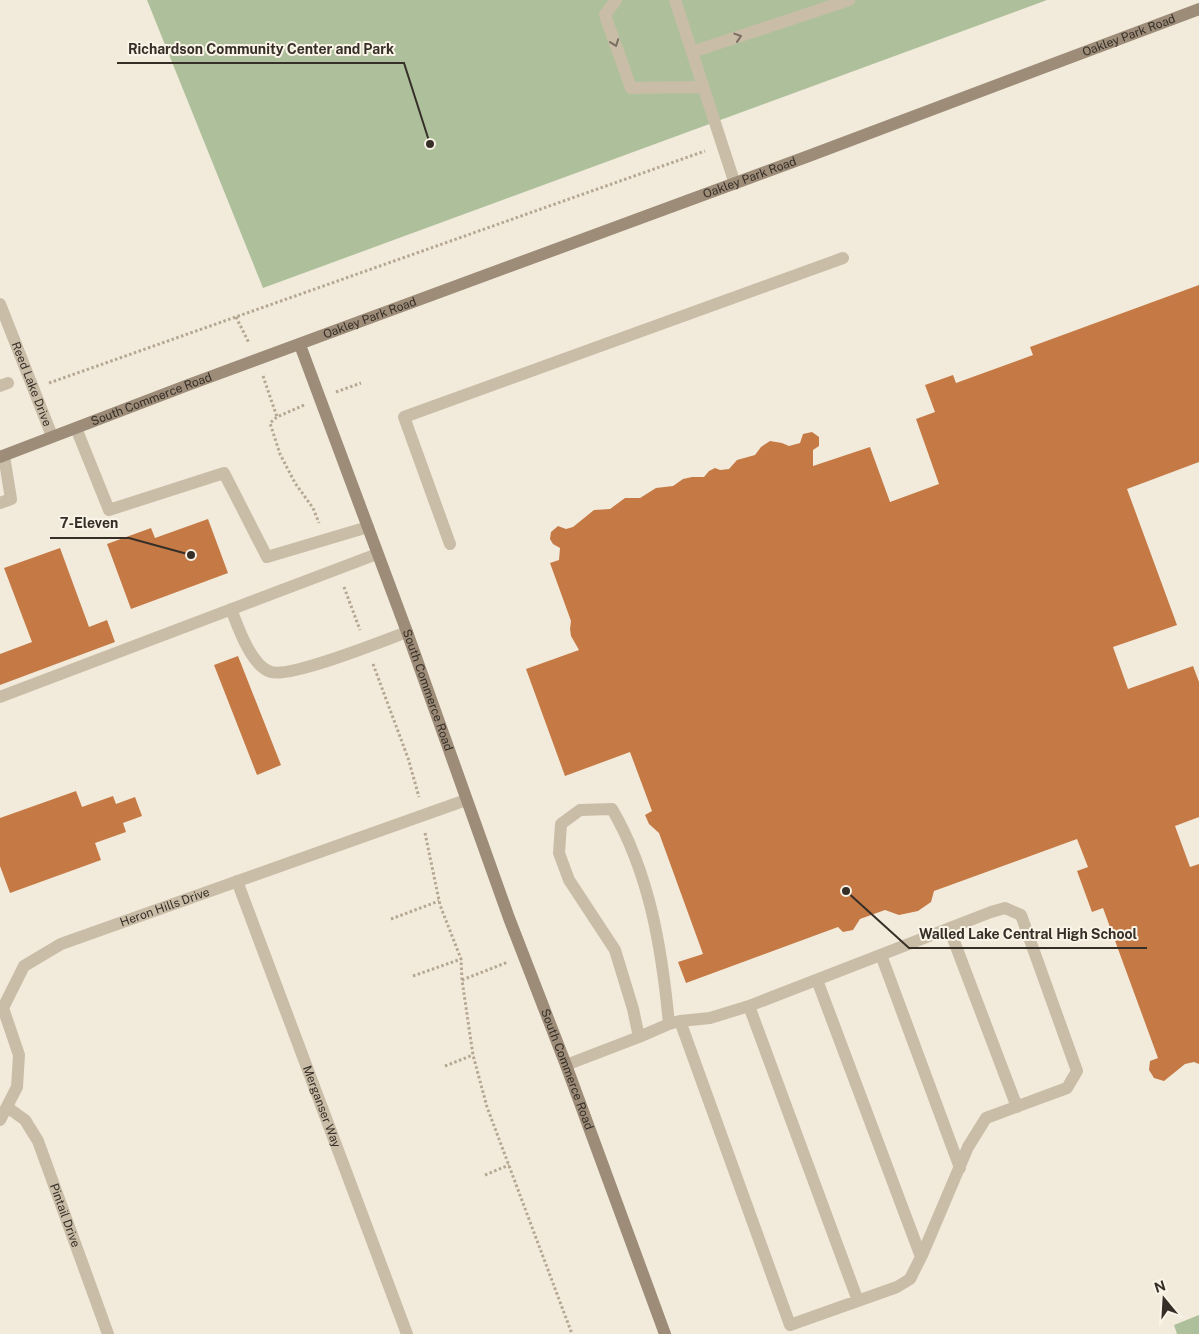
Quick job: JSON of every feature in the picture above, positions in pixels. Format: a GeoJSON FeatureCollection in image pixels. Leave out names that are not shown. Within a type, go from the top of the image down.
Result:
{"type":"FeatureCollection","features":[{"type":"Feature","properties":{"kind":"street"},"geometry":{"type":"LineString","coordinates":[[616,0],[605,15],[631,88],[703,87]]}},
{"type":"Feature","properties":{"kind":"street"},"geometry":{"type":"LineString","coordinates":[[675,0],[735,184]]}},
{"type":"Feature","properties":{"kind":"street"},"geometry":{"type":"LineString","coordinates":[[692,52],[849,0]]}},
{"type":"Feature","properties":{"kind":"street","name":"Oakley Park Road"},"geometry":{"type":"LineString","coordinates":[[300,345],[1199,9]]}},
{"type":"Feature","properties":{"kind":"street"},"geometry":{"type":"LineString","coordinates":[[450,544],[404,417],[843,258]]}},
{"type":"Feature","properties":{"kind":"street","name":"Reed Lake Drive"},"geometry":{"type":"LineString","coordinates":[[0,304],[52,436]]}},
{"type":"Feature","properties":{"kind":"street","name":"South Commerce Road"},"geometry":{"type":"LineString","coordinates":[[2,456],[300,345],[407,632],[523,956],[566,1065],[665,1334]]}},
{"type":"Feature","properties":{"kind":"street"},"geometry":{"type":"LineString","coordinates":[[76,428],[110,510],[224,473],[267,557],[368,527]]}},
{"type":"Feature","properties":{"kind":"street"},"geometry":{"type":"LineString","coordinates":[[0,503],[10,499],[2,456]]}},
{"type":"Feature","properties":{"kind":"street"},"geometry":{"type":"LineString","coordinates":[[0,697],[378,554]]}},
{"type":"Feature","properties":{"kind":"street"},"geometry":{"type":"LineString","coordinates":[[231,609],[244,642],[261,664],[271,672],[288,673],[407,632]]}},
{"type":"Feature","properties":{"kind":"street","name":"Heron Hills Drive"},"geometry":{"type":"LineString","coordinates":[[0,1120],[18,1087],[19,1055],[3,1008],[24,966],[61,944],[466,800]]}},
{"type":"Feature","properties":{"kind":"street"},"geometry":{"type":"LineString","coordinates":[[566,1065],[639,1037],[674,1022],[710,1018],[749,1006],[1005,908],[1021,915],[1077,1071],[1067,1088],[986,1118],[968,1147],[910,1279],[897,1287],[790,1325],[674,1022],[667,997],[652,907],[627,834],[612,809],[580,810],[561,824],[559,853],[569,880],[615,950],[633,1009],[639,1037]]}},
{"type":"Feature","properties":{"kind":"street","name":"Merganser Way"},"geometry":{"type":"LineString","coordinates":[[237,880],[407,1334]]}},
{"type":"Feature","properties":{"kind":"street"},"geometry":{"type":"LineString","coordinates":[[949,928],[1017,1107]]}},
{"type":"Feature","properties":{"kind":"street"},"geometry":{"type":"LineString","coordinates":[[881,955],[960,1168]]}},
{"type":"Feature","properties":{"kind":"street"},"geometry":{"type":"LineString","coordinates":[[817,980],[921,1257]]}},
{"type":"Feature","properties":{"kind":"street"},"geometry":{"type":"LineString","coordinates":[[749,1006],[858,1301]]}},
{"type":"Feature","properties":{"kind":"street","name":"Pintail Drive"},"geometry":{"type":"LineString","coordinates":[[7,1107],[25,1120],[38,1141],[108,1334]]}},
{"type":"Feature","properties":{"kind":"path"},"geometry":{"type":"LineString","coordinates":[[34,388],[722,145]]}},
{"type":"Feature","properties":{"kind":"path"},"geometry":{"type":"LineString","coordinates":[[276,417],[270,423],[280,454],[295,483],[314,508],[326,540]]}},
{"type":"Feature","properties":{"kind":"path"},"geometry":{"type":"LineString","coordinates":[[337,569],[417,786],[439,901],[461,959],[462,980],[473,1055],[487,1107],[572,1334]]}},
{"type":"Feature","properties":{"kind":"path"},"geometry":{"type":"LineString","coordinates":[[391,919],[439,901]]}},
{"type":"Feature","properties":{"kind":"path"},"geometry":{"type":"LineString","coordinates":[[462,980],[523,956]]}},
{"type":"Feature","properties":{"kind":"path"},"geometry":{"type":"LineString","coordinates":[[413,976],[461,959]]}},
{"type":"Feature","properties":{"kind":"path"},"geometry":{"type":"LineString","coordinates":[[445,1066],[473,1055]]}},
{"type":"Feature","properties":{"kind":"path"},"geometry":{"type":"LineString","coordinates":[[485,1175],[509,1165]]}},
{"type":"Feature","properties":{"kind":"green space"},"geometry":{"type":"Polygon","coordinates":[[[147,0],[1047,0],[263,288],[147,0]]]}},
{"type":"Feature","properties":{"kind":"green space"},"geometry":{"type":"Polygon","coordinates":[[[1199,1315],[1199,1334],[1177,1334],[1174,1325],[1199,1315]]]}},
{"type":"Feature","properties":{"kind":"building"},"geometry":{"type":"Polygon","coordinates":[[[1199,285],[1199,462],[1127,489],[1177,625],[1113,647],[1128,689],[1193,666],[1199,682],[1199,817],[1175,826],[1190,867],[1199,864],[1199,1064],[1194,1062],[1185,1064],[1164,1081],[1154,1078],[1149,1070],[1150,1061],[1158,1058],[1103,908],[1092,912],[1077,871],[1088,867],[1077,839],[934,891],[931,902],[918,911],[899,915],[885,910],[860,919],[853,930],[843,932],[838,927],[686,983],[678,962],[703,954],[659,833],[649,824],[645,815],[652,811],[630,752],[565,776],[526,669],[579,650],[571,636],[571,621],[550,563],[559,560],[560,548],[553,544],[550,539],[551,532],[558,526],[566,529],[573,527],[594,510],[610,509],[625,498],[640,498],[656,488],[673,486],[683,479],[704,477],[715,468],[720,470],[729,469],[737,460],[755,455],[761,447],[770,441],[789,446],[800,443],[803,434],[812,432],[819,437],[819,446],[813,450],[813,466],[870,447],[890,502],[939,484],[916,419],[935,412],[925,385],[953,375],[956,383],[1033,355],[1030,347],[1199,285]]]}},
{"type":"Feature","properties":{"kind":"building"},"geometry":{"type":"Polygon","coordinates":[[[208,519],[228,573],[131,609],[107,544],[151,528],[155,538],[208,519]]]}},
{"type":"Feature","properties":{"kind":"building"},"geometry":{"type":"Polygon","coordinates":[[[60,548],[89,627],[107,620],[115,642],[0,685],[0,654],[32,642],[4,568],[60,548]]]}},
{"type":"Feature","properties":{"kind":"building"},"geometry":{"type":"Polygon","coordinates":[[[238,656],[281,765],[257,775],[214,665],[238,656]]]}},
{"type":"Feature","properties":{"kind":"building"},"geometry":{"type":"Polygon","coordinates":[[[76,791],[82,807],[113,796],[116,804],[135,797],[142,816],[123,823],[126,832],[95,843],[101,860],[10,893],[0,866],[0,818],[76,791]]]}},
{"type":"Feature","properties":{"kind":"place","name":"Richardson Community Center and Park"},"geometry":{"type":"Point","coordinates":[430,144]}},
{"type":"Feature","properties":{"kind":"place","name":"7-Eleven"},"geometry":{"type":"Point","coordinates":[191,555]}},
{"type":"Feature","properties":{"kind":"place","name":"Walled Lake Central High School"},"geometry":{"type":"Point","coordinates":[846,891]}}]}
